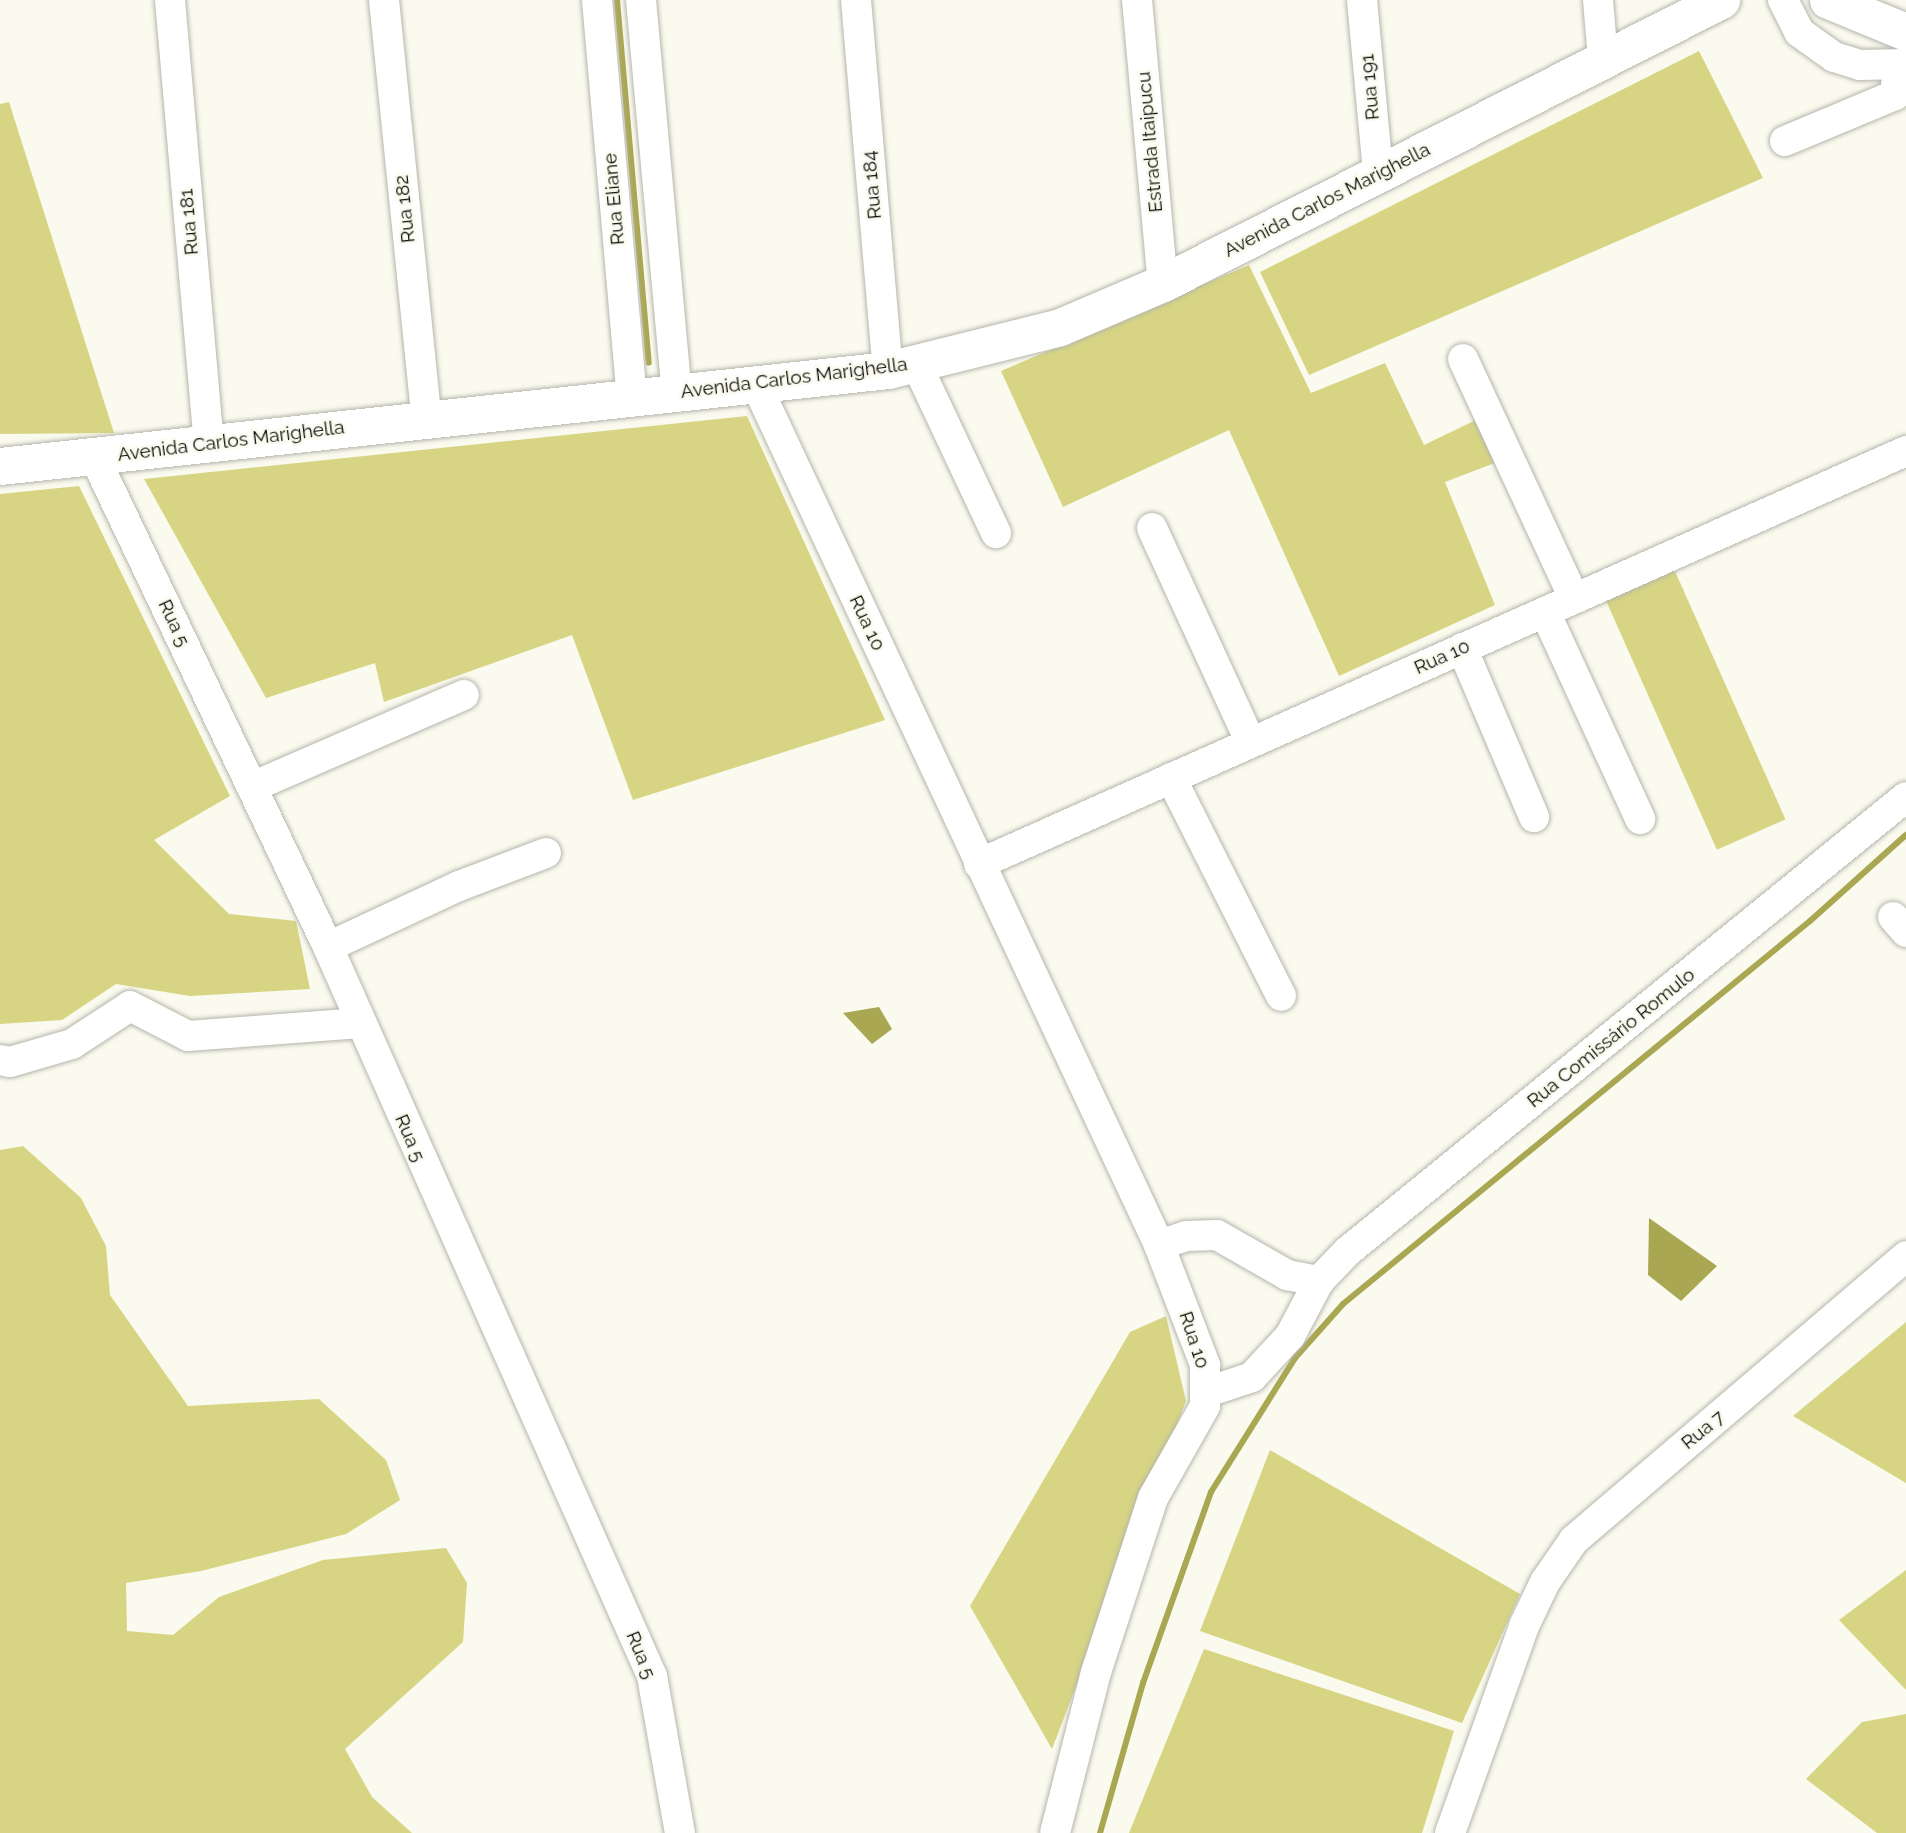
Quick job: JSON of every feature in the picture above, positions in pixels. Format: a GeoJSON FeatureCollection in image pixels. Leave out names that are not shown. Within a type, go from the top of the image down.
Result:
{"type":"FeatureCollection","features":[{"type":"Feature","properties":{"kind":"main road","name":"Avenida Carlos Marighella"},"geometry":{"type":"LineString","coordinates":[[0,466],[95,458],[426,417],[677,393],[902,366],[1060,327],[1163,284],[1721,0]]}},
{"type":"Feature","properties":{"kind":"main road"},"geometry":{"type":"LineString","coordinates":[[1828,0],[1903,54]]}},
{"type":"Feature","properties":{"kind":"street","name":"Rua 181"},"geometry":{"type":"LineString","coordinates":[[170,0],[209,443]]}},
{"type":"Feature","properties":{"kind":"street","name":"Rua 182"},"geometry":{"type":"LineString","coordinates":[[384,0],[426,417]]}},
{"type":"Feature","properties":{"kind":"street","name":"Rua Eliane"},"geometry":{"type":"LineString","coordinates":[[597,0],[632,397]]}},
{"type":"Feature","properties":{"kind":"street"},"geometry":{"type":"LineString","coordinates":[[640,0],[677,393]]}},
{"type":"Feature","properties":{"kind":"street","name":"Rua 184"},"geometry":{"type":"LineString","coordinates":[[856,0],[902,366]]}},
{"type":"Feature","properties":{"kind":"street","name":"Estrada Itaipucu"},"geometry":{"type":"LineString","coordinates":[[1137,0],[1163,284]]}},
{"type":"Feature","properties":{"kind":"street","name":"Rua 191"},"geometry":{"type":"LineString","coordinates":[[1362,0],[1378,174]]}},
{"type":"Feature","properties":{"kind":"street"},"geometry":{"type":"LineString","coordinates":[[1598,0],[1603,60]]}},
{"type":"Feature","properties":{"kind":"street"},"geometry":{"type":"LineString","coordinates":[[1783,0],[1799,32],[1825,52],[1860,65],[1903,54],[1895,94],[1785,141]]}},
{"type":"Feature","properties":{"kind":"street"},"geometry":{"type":"LineString","coordinates":[[1463,359],[1574,597]]}},
{"type":"Feature","properties":{"kind":"street"},"geometry":{"type":"LineString","coordinates":[[902,366],[996,533]]}},
{"type":"Feature","properties":{"kind":"street","name":"Rua 10"},"geometry":{"type":"LineString","coordinates":[[755,382],[1159,1245],[1205,1365],[1207,1392],[1192,1430],[1153,1498],[1096,1672],[1055,1833]]}},
{"type":"Feature","properties":{"kind":"street","name":"Rua 10"},"geometry":{"type":"LineString","coordinates":[[979,864],[1906,451]]}},
{"type":"Feature","properties":{"kind":"street","name":"Rua 5"},"geometry":{"type":"LineString","coordinates":[[95,458],[328,947],[652,1676],[680,1833]]}},
{"type":"Feature","properties":{"kind":"street"},"geometry":{"type":"LineString","coordinates":[[1152,528],[1250,741]]}},
{"type":"Feature","properties":{"kind":"street"},"geometry":{"type":"LineString","coordinates":[[1545,612],[1640,819]]}},
{"type":"Feature","properties":{"kind":"street"},"geometry":{"type":"LineString","coordinates":[[1462,648],[1534,817]]}},
{"type":"Feature","properties":{"kind":"street"},"geometry":{"type":"LineString","coordinates":[[252,787],[464,695]]}},
{"type":"Feature","properties":{"kind":"street"},"geometry":{"type":"LineString","coordinates":[[1171,778],[1281,996]]}},
{"type":"Feature","properties":{"kind":"street","name":"Rua Comissário Romulo"},"geometry":{"type":"LineString","coordinates":[[1207,1392],[1252,1377],[1290,1336],[1319,1281],[1348,1251],[1906,797]]}},
{"type":"Feature","properties":{"kind":"street"},"geometry":{"type":"LineString","coordinates":[[328,947],[459,886],[546,853]]}},
{"type":"Feature","properties":{"kind":"street"},"geometry":{"type":"LineString","coordinates":[[0,1060],[10,1062],[72,1044],[130,1006],[188,1036],[360,1023]]}},
{"type":"Feature","properties":{"kind":"street"},"geometry":{"type":"LineString","coordinates":[[1159,1245],[1186,1236],[1217,1235],[1287,1275],[1319,1281]]}},
{"type":"Feature","properties":{"kind":"street","name":"Rua 7"},"geometry":{"type":"LineString","coordinates":[[1450,1833],[1525,1624],[1545,1582],[1574,1540],[1906,1256]]}},
{"type":"Feature","properties":{"kind":"shaded area"},"geometry":{"type":"Polygon","coordinates":[[[1699,51],[1763,178],[1309,375],[1260,272],[1699,51]]]}},
{"type":"Feature","properties":{"kind":"shaded area"},"geometry":{"type":"Polygon","coordinates":[[[9,102],[114,433],[0,434],[0,104],[9,102]]]}},
{"type":"Feature","properties":{"kind":"shaded area"},"geometry":{"type":"Polygon","coordinates":[[[1249,265],[1311,393],[1385,363],[1424,445],[1480,418],[1500,461],[1445,482],[1495,605],[1339,676],[1229,430],[1063,507],[1001,371],[1249,265]]]}},
{"type":"Feature","properties":{"kind":"shaded area"},"geometry":{"type":"Polygon","coordinates":[[[747,416],[885,720],[633,800],[572,635],[384,702],[375,663],[266,698],[144,479],[747,416]]]}},
{"type":"Feature","properties":{"kind":"shaded area"},"geometry":{"type":"Polygon","coordinates":[[[79,486],[230,796],[154,840],[229,914],[296,921],[310,989],[190,996],[116,984],[62,1020],[0,1024],[0,494],[79,486]]]}},
{"type":"Feature","properties":{"kind":"shaded area"},"geometry":{"type":"Polygon","coordinates":[[[1674,569],[1785,819],[1717,850],[1605,600],[1674,569]]]}},
{"type":"Feature","properties":{"kind":"shaded area"},"geometry":{"type":"Polygon","coordinates":[[[879,1007],[892,1029],[872,1044],[843,1013],[879,1007]]]}},
{"type":"Feature","properties":{"kind":"shaded area"},"geometry":{"type":"Polygon","coordinates":[[[23,1146],[81,1198],[106,1246],[110,1295],[188,1406],[319,1399],[386,1460],[400,1500],[346,1534],[201,1571],[126,1583],[127,1631],[173,1635],[219,1597],[323,1560],[446,1548],[467,1583],[463,1642],[345,1749],[372,1797],[412,1833],[0,1833],[0,1150],[23,1146]]]}},
{"type":"Feature","properties":{"kind":"shaded area"},"geometry":{"type":"Polygon","coordinates":[[[1649,1218],[1717,1266],[1681,1301],[1648,1275],[1649,1218]]]}},
{"type":"Feature","properties":{"kind":"shaded area"},"geometry":{"type":"Polygon","coordinates":[[[1166,1316],[1186,1401],[1052,1749],[970,1606],[1130,1332],[1166,1316]]]}},
{"type":"Feature","properties":{"kind":"shaded area"},"geometry":{"type":"Polygon","coordinates":[[[1906,1322],[1906,1483],[1793,1416],[1906,1322]]]}},
{"type":"Feature","properties":{"kind":"shaded area"},"geometry":{"type":"Polygon","coordinates":[[[1270,1450],[1520,1594],[1462,1723],[1200,1631],[1270,1450]]]}},
{"type":"Feature","properties":{"kind":"shaded area"},"geometry":{"type":"Polygon","coordinates":[[[1906,1570],[1906,1690],[1839,1620],[1906,1570]]]}},
{"type":"Feature","properties":{"kind":"shaded area"},"geometry":{"type":"Polygon","coordinates":[[[1204,1649],[1454,1731],[1422,1833],[1129,1833],[1204,1649]]]}},
{"type":"Feature","properties":{"kind":"shaded area"},"geometry":{"type":"Polygon","coordinates":[[[1906,1714],[1906,1833],[1877,1833],[1806,1779],[1862,1722],[1906,1714]]]}},
{"type":"Feature","properties":{"kind":"waterway"},"geometry":{"type":"LineString","coordinates":[[617,0],[649,363]]}},
{"type":"Feature","properties":{"kind":"waterway"},"geometry":{"type":"LineString","coordinates":[[1100,1833],[1143,1683],[1211,1492],[1295,1358],[1343,1304],[1810,921],[1906,835]]}}]}
